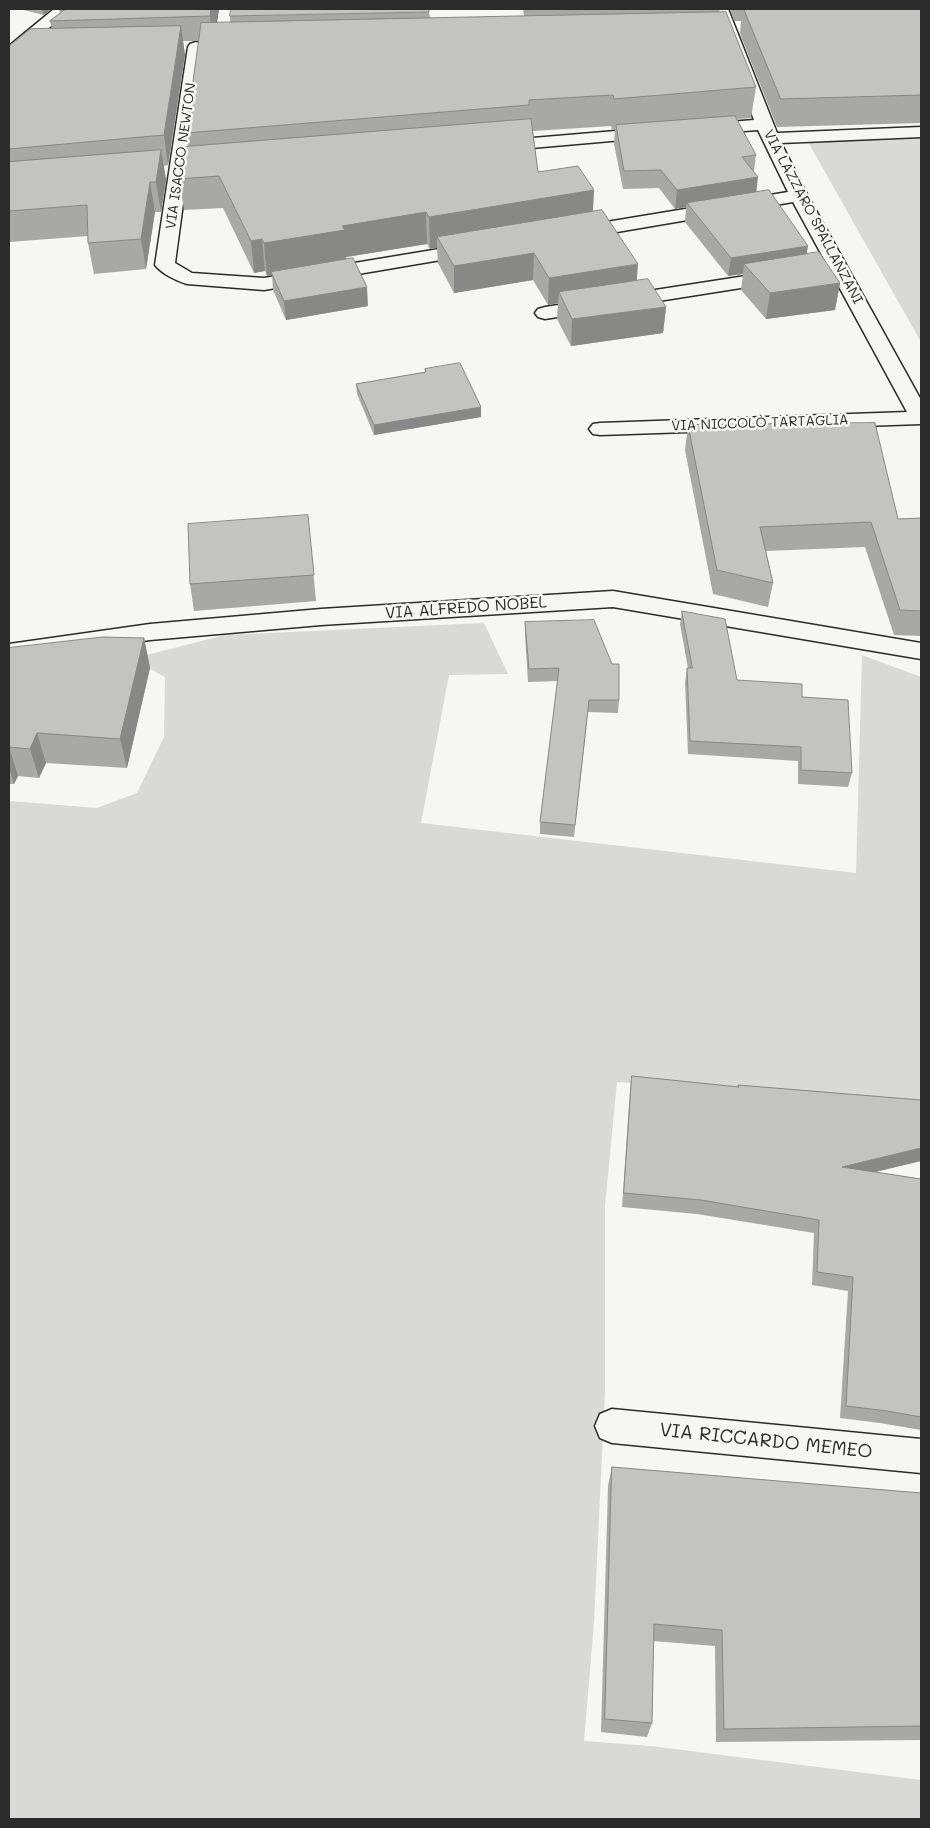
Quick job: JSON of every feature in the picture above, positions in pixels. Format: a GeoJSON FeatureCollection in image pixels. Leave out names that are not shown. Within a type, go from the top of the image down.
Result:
{"type":"FeatureCollection","features":[{"type":"Feature","properties":{"kind":"street"},"geometry":{"type":"LineString","coordinates":[[10,53],[62,9]]}},
{"type":"Feature","properties":{"kind":"street"},"geometry":{"type":"LineString","coordinates":[[221,47],[227,9]]}},
{"type":"Feature","properties":{"kind":"street","name":"VIA LAZZARO SPALLANZANI"},"geometry":{"type":"LineString","coordinates":[[720,9],[735,30],[767,131],[799,196],[921,418]]}},
{"type":"Feature","properties":{"kind":"street"},"geometry":{"type":"LineString","coordinates":[[710,36],[735,30]]}},
{"type":"Feature","properties":{"kind":"street"},"geometry":{"type":"LineString","coordinates":[[177,48],[241,46]]}},
{"type":"Feature","properties":{"kind":"street","name":"VIA ISACCO NEWTON"},"geometry":{"type":"LineString","coordinates":[[196,47],[165,265],[187,278],[264,284],[488,247]]}},
{"type":"Feature","properties":{"kind":"street"},"geometry":{"type":"LineString","coordinates":[[10,53],[40,51]]}},
{"type":"Feature","properties":{"kind":"street"},"geometry":{"type":"LineString","coordinates":[[685,130],[921,132]]}},
{"type":"Feature","properties":{"kind":"street"},"geometry":{"type":"LineString","coordinates":[[476,148],[665,132]]}},
{"type":"Feature","properties":{"kind":"street"},"geometry":{"type":"LineString","coordinates":[[160,173],[198,170]]}},
{"type":"Feature","properties":{"kind":"street"},"geometry":{"type":"LineString","coordinates":[[556,236],[799,196]]}},
{"type":"Feature","properties":{"kind":"street"},"geometry":{"type":"LineString","coordinates":[[819,270],[838,267]]}},
{"type":"Feature","properties":{"kind":"street"},"geometry":{"type":"LineString","coordinates":[[545,313],[799,273]]}},
{"type":"Feature","properties":{"kind":"street","name":"VIA NICCOLÒ TARTAGLIA"},"geometry":{"type":"LineString","coordinates":[[600,429],[921,418]]}},
{"type":"Feature","properties":{"kind":"street","name":"VIA ALFREDO NOBEL"},"geometry":{"type":"LineString","coordinates":[[9,652],[150,632],[320,617],[613,599],[921,651]]}},
{"type":"Feature","properties":{"kind":"street","name":"VIA RICCARDO MEMEO"},"geometry":{"type":"LineString","coordinates":[[612,1426],[921,1456]]}},
{"type":"Feature","properties":{"kind":"shaded area"},"geometry":{"type":"Polygon","coordinates":[[[921,137],[921,342],[808,142],[921,137]]]}},
{"type":"Feature","properties":{"kind":"shaded area"},"geometry":{"type":"Polygon","coordinates":[[[484,623],[508,674],[449,675],[421,823],[856,873],[862,655],[921,677],[921,1105],[617,1082],[605,1206],[605,1391],[594,1623],[584,1741],[651,1746],[921,1780],[921,1819],[9,1819],[9,801],[97,808],[137,793],[164,737],[165,677],[131,659],[225,635],[484,623]]]}},
{"type":"Feature","properties":{"kind":"building"},"geometry":{"type":"Polygon","coordinates":[[[66,9],[211,9],[210,16],[50,21],[66,9]]]}},
{"type":"Feature","properties":{"kind":"building"},"geometry":{"type":"Polygon","coordinates":[[[231,9],[429,9],[429,12],[230,16],[231,9]]]}},
{"type":"Feature","properties":{"kind":"building"},"geometry":{"type":"Polygon","coordinates":[[[744,9],[921,9],[921,95],[781,99],[744,9]]]}},
{"type":"Feature","properties":{"kind":"building"},"geometry":{"type":"Polygon","coordinates":[[[726,12],[756,87],[614,99],[613,95],[529,100],[529,105],[186,133],[201,23],[726,12]]]}},
{"type":"Feature","properties":{"kind":"building"},"geometry":{"type":"Polygon","coordinates":[[[181,26],[164,135],[9,149],[9,46],[30,29],[181,26]]]}},
{"type":"Feature","properties":{"kind":"building"},"geometry":{"type":"Polygon","coordinates":[[[735,116],[756,155],[742,157],[758,177],[677,190],[661,170],[624,171],[616,125],[735,116]]]}},
{"type":"Feature","properties":{"kind":"building"},"geometry":{"type":"Polygon","coordinates":[[[531,119],[538,172],[578,166],[594,190],[429,217],[426,212],[342,226],[345,230],[264,243],[262,239],[251,241],[219,176],[179,179],[183,147],[531,119]]]}},
{"type":"Feature","properties":{"kind":"building"},"geometry":{"type":"Polygon","coordinates":[[[161,150],[156,182],[150,182],[141,239],[88,243],[87,205],[9,211],[9,162],[161,150]]]}},
{"type":"Feature","properties":{"kind":"building"},"geometry":{"type":"Polygon","coordinates":[[[769,190],[808,246],[731,258],[687,203],[769,190]]]}},
{"type":"Feature","properties":{"kind":"building"},"geometry":{"type":"Polygon","coordinates":[[[602,210],[638,264],[549,278],[534,253],[454,266],[437,237],[602,210]]]}},
{"type":"Feature","properties":{"kind":"building"},"geometry":{"type":"Polygon","coordinates":[[[819,252],[840,283],[770,293],[744,264],[819,252]]]}},
{"type":"Feature","properties":{"kind":"building"},"geometry":{"type":"Polygon","coordinates":[[[353,258],[367,287],[284,301],[271,272],[353,258]]]}},
{"type":"Feature","properties":{"kind":"building"},"geometry":{"type":"Polygon","coordinates":[[[648,279],[666,307],[572,319],[559,292],[648,279]]]}},
{"type":"Feature","properties":{"kind":"building"},"geometry":{"type":"Polygon","coordinates":[[[460,363],[481,407],[374,425],[356,384],[426,372],[425,369],[460,363]]]}},
{"type":"Feature","properties":{"kind":"building"},"geometry":{"type":"Polygon","coordinates":[[[875,423],[898,519],[921,518],[921,611],[900,610],[871,522],[760,527],[773,583],[717,570],[688,425],[875,423]]]}},
{"type":"Feature","properties":{"kind":"building"},"geometry":{"type":"Polygon","coordinates":[[[308,515],[314,575],[190,584],[188,524],[308,515]]]}},
{"type":"Feature","properties":{"kind":"building"},"geometry":{"type":"Polygon","coordinates":[[[682,611],[725,619],[737,680],[802,684],[802,697],[848,700],[852,773],[801,770],[801,747],[690,741],[687,668],[692,668],[682,611]]]}},
{"type":"Feature","properties":{"kind":"building"},"geometry":{"type":"Polygon","coordinates":[[[594,620],[612,664],[619,664],[619,700],[589,700],[575,825],[540,822],[559,668],[529,669],[525,622],[594,620]]]}},
{"type":"Feature","properties":{"kind":"building"},"geometry":{"type":"Polygon","coordinates":[[[103,637],[144,638],[120,739],[37,733],[30,749],[9,747],[9,648],[103,637]]]}},
{"type":"Feature","properties":{"kind":"building"},"geometry":{"type":"Polygon","coordinates":[[[632,1076],[739,1087],[738,1085],[921,1100],[921,1148],[842,1167],[921,1179],[921,1417],[846,1406],[853,1277],[817,1272],[819,1220],[701,1200],[624,1193],[632,1076]]]}},
{"type":"Feature","properties":{"kind":"building"},"geometry":{"type":"Polygon","coordinates":[[[612,1467],[921,1493],[921,1726],[724,1729],[722,1630],[654,1624],[652,1723],[605,1719],[612,1467]]]}}]}
